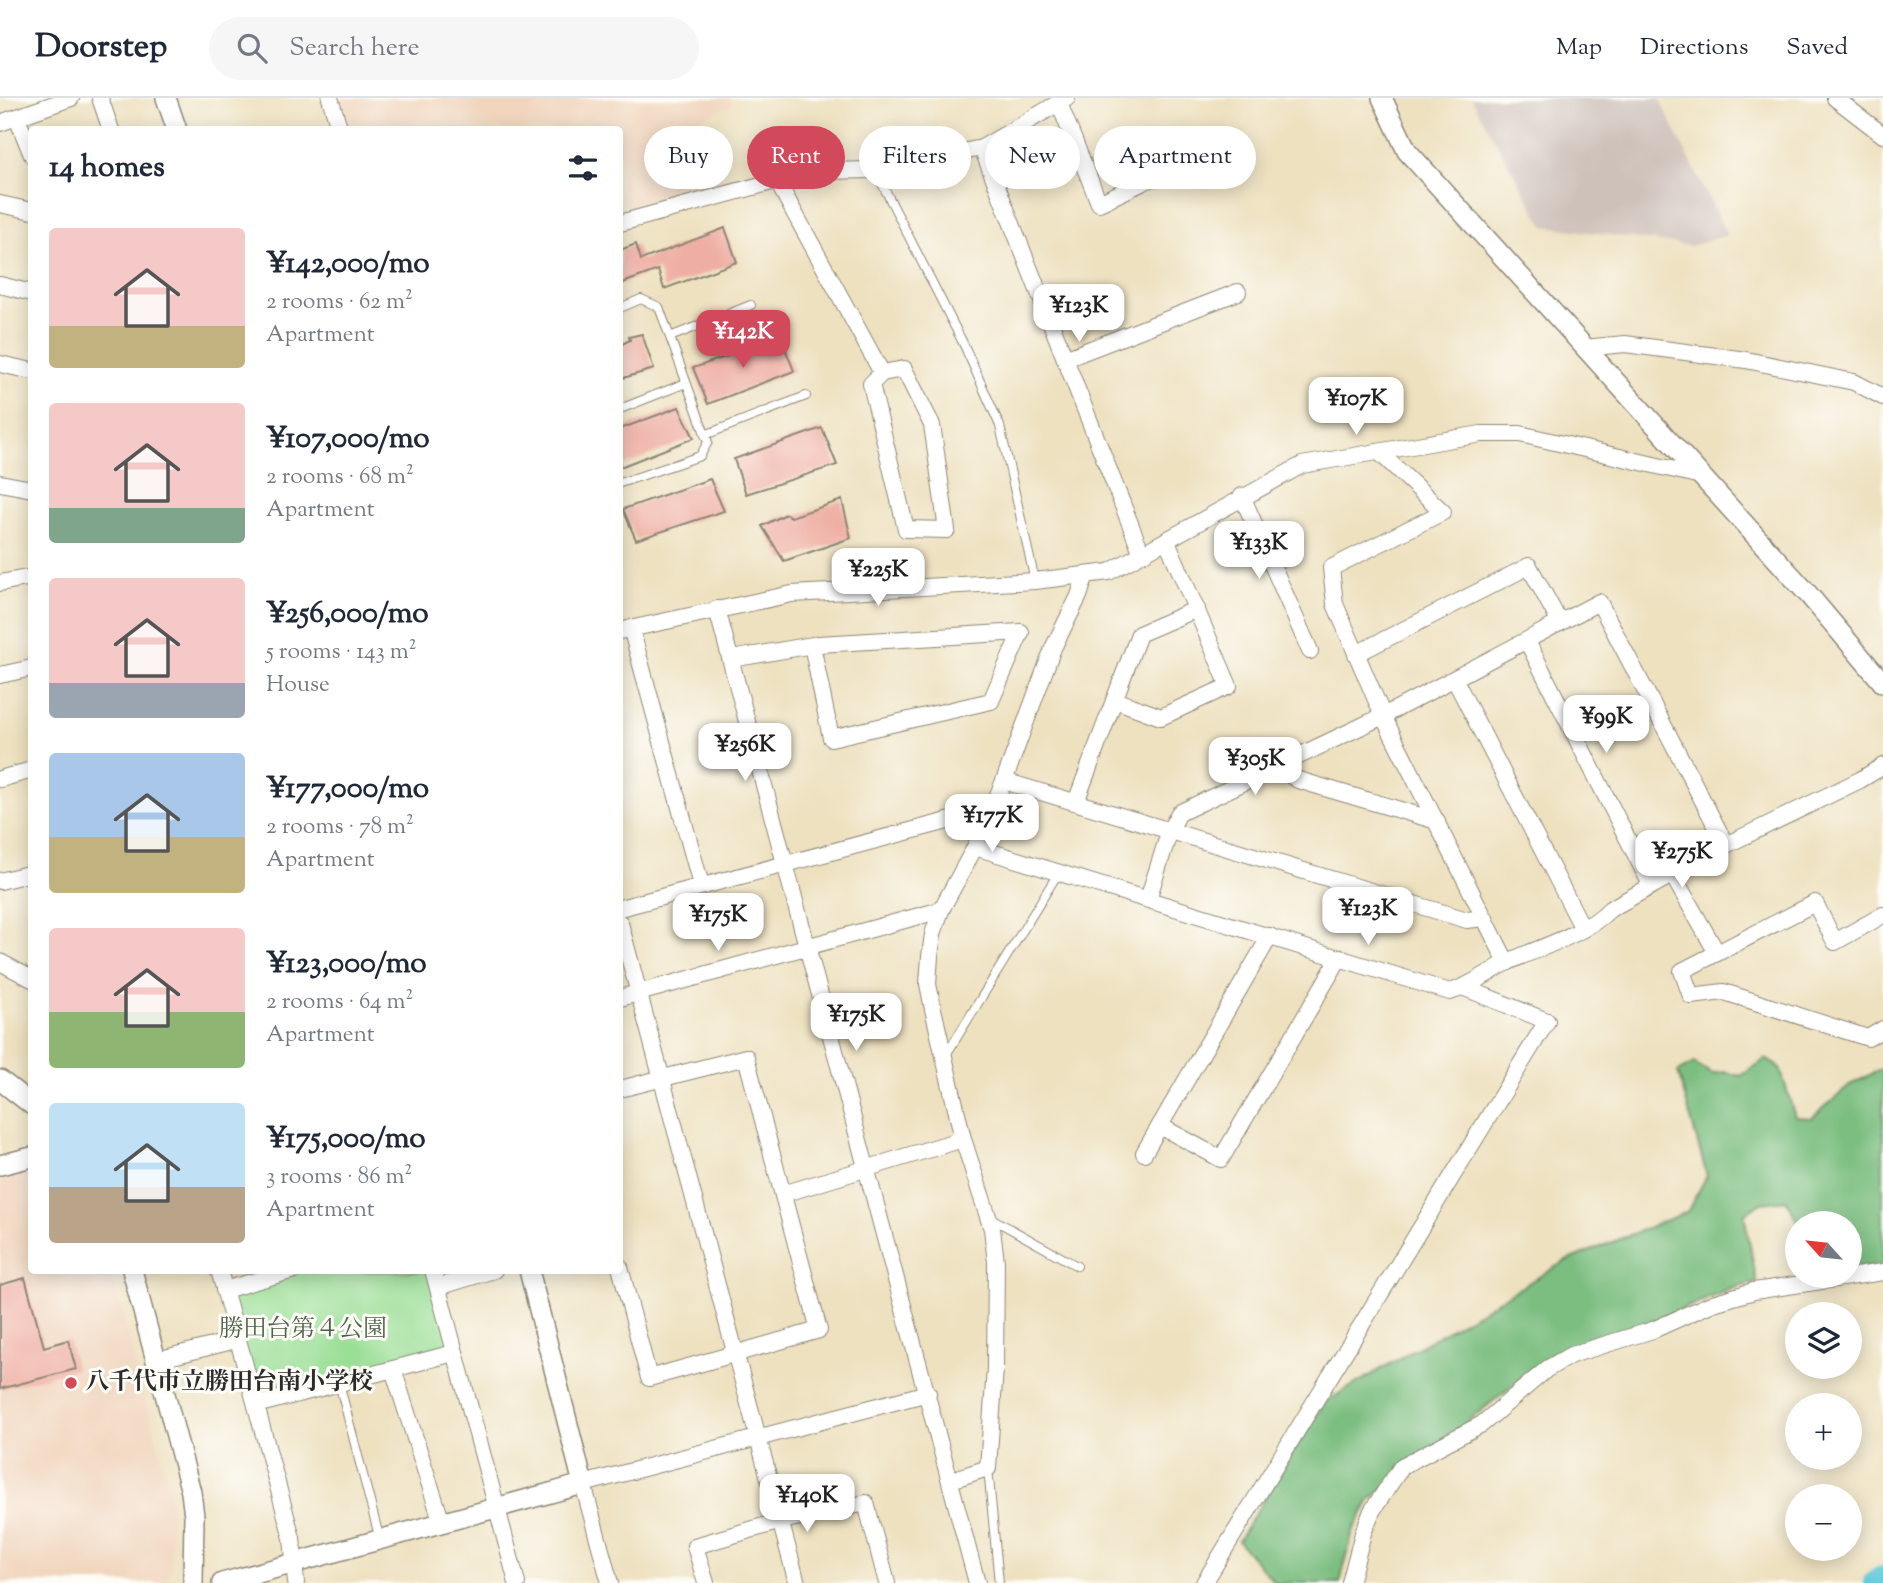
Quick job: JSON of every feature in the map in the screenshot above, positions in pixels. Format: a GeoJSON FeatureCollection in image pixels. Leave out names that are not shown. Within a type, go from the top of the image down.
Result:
{"type":"FeatureCollection","features":[{"type":"Feature","properties":{"kind":"street"},"geometry":{"type":"LineString","coordinates":[[0,124],[71,98]]}},
{"type":"Feature","properties":{"kind":"street"},"geometry":{"type":"LineString","coordinates":[[100,98],[110,126]]}},
{"type":"Feature","properties":{"kind":"street"},"geometry":{"type":"LineString","coordinates":[[166,98],[176,126]]}},
{"type":"Feature","properties":{"kind":"street"},"geometry":{"type":"LineString","coordinates":[[330,98],[339,126]]}},
{"type":"Feature","properties":{"kind":"street"},"geometry":{"type":"LineString","coordinates":[[1381,98],[1407,151],[1697,475],[1808,594],[1883,683]]}},
{"type":"Feature","properties":{"kind":"street"},"geometry":{"type":"LineString","coordinates":[[1835,98],[1883,135]]}},
{"type":"Feature","properties":{"kind":"street"},"geometry":{"type":"LineString","coordinates":[[971,150],[982,148],[1063,101],[1094,189]]}},
{"type":"Feature","properties":{"kind":"street"},"geometry":{"type":"LineString","coordinates":[[17,118],[28,145]]}},
{"type":"Feature","properties":{"kind":"street"},"geometry":{"type":"LineString","coordinates":[[982,148],[1142,554]]}},
{"type":"Feature","properties":{"kind":"street"},"geometry":{"type":"LineString","coordinates":[[623,222],[747,189]]}},
{"type":"Feature","properties":{"kind":"street"},"geometry":{"type":"LineString","coordinates":[[781,189],[882,373]]}},
{"type":"Feature","properties":{"kind":"street"},"geometry":{"type":"LineString","coordinates":[[1094,189],[1099,203],[1129,189]]}},
{"type":"Feature","properties":{"kind":"street"},"geometry":{"type":"LineString","coordinates":[[0,204],[28,210]]}},
{"type":"Feature","properties":{"kind":"street"},"geometry":{"type":"LineString","coordinates":[[0,285],[28,292]]}},
{"type":"Feature","properties":{"kind":"street"},"geometry":{"type":"LineString","coordinates":[[1065,359],[1238,292]]}},
{"type":"Feature","properties":{"kind":"street"},"geometry":{"type":"LineString","coordinates":[[1584,348],[1625,344],[1746,360],[1854,382],[1883,397]]}},
{"type":"Feature","properties":{"kind":"street"},"geometry":{"type":"LineString","coordinates":[[0,364],[28,370]]}},
{"type":"Feature","properties":{"kind":"street"},"geometry":{"type":"LineString","coordinates":[[904,369],[932,425],[947,530],[906,529],[872,384],[882,373],[904,369]]}},
{"type":"Feature","properties":{"kind":"street"},"geometry":{"type":"LineString","coordinates":[[701,885],[625,630],[792,594],[1035,581],[1109,572],[1302,465],[1481,434],[1520,434],[1697,475]]}},
{"type":"Feature","properties":{"kind":"street"},"geometry":{"type":"LineString","coordinates":[[1379,452],[1443,512],[1331,568],[1335,604],[1383,716],[1507,963]]}},
{"type":"Feature","properties":{"kind":"street"},"geometry":{"type":"LineString","coordinates":[[0,483],[28,488]]}},
{"type":"Feature","properties":{"kind":"street"},"geometry":{"type":"LineString","coordinates":[[1242,496],[1310,651]]}},
{"type":"Feature","properties":{"kind":"street"},"geometry":{"type":"LineString","coordinates":[[1115,700],[1161,717],[1229,686],[1167,541]]}},
{"type":"Feature","properties":{"kind":"street"},"geometry":{"type":"LineString","coordinates":[[1356,654],[1529,566],[1560,623]]}},
{"type":"Feature","properties":{"kind":"street"},"geometry":{"type":"LineString","coordinates":[[951,1480],[988,1468],[995,1368],[996,1276],[989,1216],[963,1139],[928,984],[933,934],[941,910],[993,808],[1052,648],[1079,596],[1085,577]]}},
{"type":"Feature","properties":{"kind":"street"},"geometry":{"type":"LineString","coordinates":[[0,583],[28,578]]}},
{"type":"Feature","properties":{"kind":"street"},"geometry":{"type":"LineString","coordinates":[[1148,899],[1170,830],[1179,813],[1455,680],[1599,602],[1726,845]]}},
{"type":"Feature","properties":{"kind":"street"},"geometry":{"type":"LineString","coordinates":[[717,609],[929,1393],[977,1583]]}},
{"type":"Feature","properties":{"kind":"street"},"geometry":{"type":"LineString","coordinates":[[1076,802],[1139,634],[1197,609]]}},
{"type":"Feature","properties":{"kind":"street"},"geometry":{"type":"LineString","coordinates":[[731,659],[812,645],[819,644],[1021,632],[990,701],[831,738],[812,645]]}},
{"type":"Feature","properties":{"kind":"street"},"geometry":{"type":"LineString","coordinates":[[1527,641],[1651,886]]}},
{"type":"Feature","properties":{"kind":"street"},"geometry":{"type":"LineString","coordinates":[[0,675],[28,669]]}},
{"type":"Feature","properties":{"kind":"street"},"geometry":{"type":"LineString","coordinates":[[1455,680],[1583,929]]}},
{"type":"Feature","properties":{"kind":"street"},"geometry":{"type":"LineString","coordinates":[[1283,764],[1290,775],[1298,780],[1437,821]]}},
{"type":"Feature","properties":{"kind":"street"},"geometry":{"type":"LineString","coordinates":[[975,847],[1057,875],[1148,899],[1450,992],[1465,988],[1507,963],[1583,929],[1672,874],[1883,766]]}},
{"type":"Feature","properties":{"kind":"street"},"geometry":{"type":"LineString","coordinates":[[0,779],[28,771]]}},
{"type":"Feature","properties":{"kind":"street"},"geometry":{"type":"LineString","coordinates":[[1004,781],[1466,920],[1485,918]]}},
{"type":"Feature","properties":{"kind":"street"},"geometry":{"type":"LineString","coordinates":[[623,907],[993,808]]}},
{"type":"Feature","properties":{"kind":"street"},"geometry":{"type":"LineString","coordinates":[[0,881],[28,874]]}},
{"type":"Feature","properties":{"kind":"street"},"geometry":{"type":"LineString","coordinates":[[1672,874],[1717,953]]}},
{"type":"Feature","properties":{"kind":"street"},"geometry":{"type":"LineString","coordinates":[[1883,915],[1835,942],[1815,903],[1682,971],[1691,996],[1724,992],[1868,1038],[1883,1029]]}},
{"type":"Feature","properties":{"kind":"street"},"geometry":{"type":"LineString","coordinates":[[623,997],[941,910]]}},
{"type":"Feature","properties":{"kind":"street"},"geometry":{"type":"LineString","coordinates":[[623,935],[797,1583]]}},
{"type":"Feature","properties":{"kind":"street"},"geometry":{"type":"LineString","coordinates":[[1144,1153],[1270,936]]}},
{"type":"Feature","properties":{"kind":"street"},"geometry":{"type":"LineString","coordinates":[[1160,1126],[1221,1159],[1340,957]]}},
{"type":"Feature","properties":{"kind":"street"},"geometry":{"type":"LineString","coordinates":[[8,966],[28,965]]}},
{"type":"Feature","properties":{"kind":"street"},"geometry":{"type":"LineString","coordinates":[[8,966],[28,977]]}},
{"type":"Feature","properties":{"kind":"street"},"geometry":{"type":"LineString","coordinates":[[1204,1583],[1547,1021],[1465,988]]}},
{"type":"Feature","properties":{"kind":"street"},"geometry":{"type":"LineString","coordinates":[[622,1274],[649,1378],[820,1330],[746,1057],[623,1088]]}},
{"type":"Feature","properties":{"kind":"street"},"geometry":{"type":"LineString","coordinates":[[0,1080],[28,1102]]}},
{"type":"Feature","properties":{"kind":"street"},"geometry":{"type":"LineString","coordinates":[[783,1194],[963,1139]]}},
{"type":"Feature","properties":{"kind":"street"},"geometry":{"type":"LineString","coordinates":[[0,1166],[28,1158]]}},
{"type":"Feature","properties":{"kind":"street"},"geometry":{"type":"LineString","coordinates":[[1350,1583],[1367,1522],[1402,1466],[1482,1424],[1522,1388],[1559,1362],[1571,1355],[1653,1330],[1713,1303],[1754,1291],[1883,1272]]}},
{"type":"Feature","properties":{"kind":"street"},"geometry":{"type":"LineString","coordinates":[[133,1274],[191,1492],[193,1583]]}},
{"type":"Feature","properties":{"kind":"street"},"geometry":{"type":"LineString","coordinates":[[220,1274],[297,1563],[296,1583]]}},
{"type":"Feature","properties":{"kind":"street"},"geometry":{"type":"LineString","coordinates":[[224,1290],[280,1274]]}},
{"type":"Feature","properties":{"kind":"street"},"geometry":{"type":"LineString","coordinates":[[434,1274],[517,1583]]}},
{"type":"Feature","properties":{"kind":"street"},"geometry":{"type":"LineString","coordinates":[[438,1287],[481,1274]]}},
{"type":"Feature","properties":{"kind":"street"},"geometry":{"type":"LineString","coordinates":[[530,1274],[610,1583]]}},
{"type":"Feature","properties":{"kind":"street"},"geometry":{"type":"LineString","coordinates":[[157,1360],[236,1340]]}},
{"type":"Feature","properties":{"kind":"street"},"geometry":{"type":"LineString","coordinates":[[256,1405],[454,1353]]}},
{"type":"Feature","properties":{"kind":"street"},"geometry":{"type":"LineString","coordinates":[[393,1369],[442,1523]]}},
{"type":"Feature","properties":{"kind":"street"},"geometry":{"type":"LineString","coordinates":[[222,1583],[929,1393]]}},
{"type":"Feature","properties":{"kind":"street"},"geometry":{"type":"LineString","coordinates":[[706,1583],[695,1546],[781,1521],[866,1503],[887,1583]]}},
{"type":"Feature","properties":{"kind":"lane"},"geometry":{"type":"LineString","coordinates":[[885,189],[964,345],[1000,426],[1035,581]]}},
{"type":"Feature","properties":{"kind":"lane"},"geometry":{"type":"LineString","coordinates":[[623,307],[640,299],[659,307],[708,442],[700,456],[623,482]]}},
{"type":"Feature","properties":{"kind":"lane"},"geometry":{"type":"LineString","coordinates":[[670,337],[751,305]]}},
{"type":"Feature","properties":{"kind":"lane"},"geometry":{"type":"LineString","coordinates":[[623,408],[686,383]]}},
{"type":"Feature","properties":{"kind":"lane"},"geometry":{"type":"LineString","coordinates":[[705,435],[806,396]]}},
{"type":"Feature","properties":{"kind":"lane"},"geometry":{"type":"LineString","coordinates":[[944,1057],[1057,875]]}},
{"type":"Feature","properties":{"kind":"lane"},"geometry":{"type":"LineString","coordinates":[[989,1216],[1077,1266]]}},
{"type":"Feature","properties":{"kind":"lane"},"geometry":{"type":"LineString","coordinates":[[339,1383],[380,1540]]}},
{"type":"Feature","properties":{"kind":"lane"},"geometry":{"type":"LineString","coordinates":[[988,1468],[999,1583]]}},
{"type":"Feature","properties":{"kind":"shaded area"},"geometry":{"type":"Polygon","coordinates":[[[340,98],[730,98],[732,106],[701,118],[703,126],[644,126],[644,189],[698,189],[623,205],[623,126],[348,126],[340,98]]]}},
{"type":"Feature","properties":{"kind":"shaded area"},"geometry":{"type":"Polygon","coordinates":[[[1471,98],[1659,98],[1727,235],[1691,246],[1544,226],[1471,98]]]}},
{"type":"Feature","properties":{"kind":"shaded area","name":"八千代市立勝田台南小学校"},"geometry":{"type":"Polygon","coordinates":[[[28,1171],[28,1274],[112,1274],[171,1493],[172,1571],[164,1583],[0,1583],[0,1178],[28,1171]]]}},
{"type":"Feature","properties":{"kind":"green space"},"geometry":{"type":"Polygon","coordinates":[[[1766,1059],[1780,1068],[1795,1117],[1812,1118],[1852,1084],[1883,1068],[1883,1265],[1862,1268],[1862,1211],[1792,1211],[1786,1200],[1761,1203],[1744,1214],[1757,1283],[1736,1287],[1624,1333],[1581,1344],[1557,1354],[1523,1377],[1370,1500],[1353,1531],[1340,1583],[1275,1583],[1238,1541],[1325,1402],[1566,1261],[1687,1212],[1707,1176],[1678,1072],[1694,1063],[1712,1074],[1725,1072],[1741,1076],[1766,1059]]]}},
{"type":"Feature","properties":{"kind":"green space","name":"勝田台第４公園"},"geometry":{"type":"Polygon","coordinates":[[[283,1274],[434,1274],[454,1353],[256,1405],[224,1290],[283,1274]]]}},
{"type":"Feature","properties":{"kind":"building"},"geometry":{"type":"Polygon","coordinates":[[[725,228],[737,262],[664,289],[658,270],[623,283],[623,249],[636,244],[641,260],[725,228]]]}},
{"type":"Feature","properties":{"kind":"building"},"geometry":{"type":"Polygon","coordinates":[[[642,334],[654,369],[623,378],[623,344],[630,340],[629,337],[642,334]]]}},
{"type":"Feature","properties":{"kind":"building"},"geometry":{"type":"Polygon","coordinates":[[[781,338],[794,371],[708,404],[693,368],[781,338]]]}},
{"type":"Feature","properties":{"kind":"building"},"geometry":{"type":"Polygon","coordinates":[[[679,407],[694,438],[623,466],[623,428],[679,407]]]}},
{"type":"Feature","properties":{"kind":"building"},"geometry":{"type":"Polygon","coordinates":[[[822,428],[837,465],[746,494],[734,459],[822,428]]]}},
{"type":"Feature","properties":{"kind":"building"},"geometry":{"type":"Polygon","coordinates":[[[710,479],[724,511],[636,540],[623,509],[710,479]]]}},
{"type":"Feature","properties":{"kind":"building"},"geometry":{"type":"Polygon","coordinates":[[[842,500],[851,538],[784,561],[762,526],[786,514],[791,517],[842,500]]]}},
{"type":"Feature","properties":{"kind":"building"},"geometry":{"type":"Polygon","coordinates":[[[25,1278],[44,1347],[68,1340],[76,1369],[0,1389],[0,1285],[25,1278]]]}},
{"type":"Feature","properties":{"kind":"waterway"},"geometry":{"type":"LineString","coordinates":[[1878,1583],[1883,1581]]}},
{"type":"Feature","properties":{"kind":"place","name":"八千代市立勝田台南小学校"},"geometry":{"type":"Point","coordinates":[71,1383]}}]}
